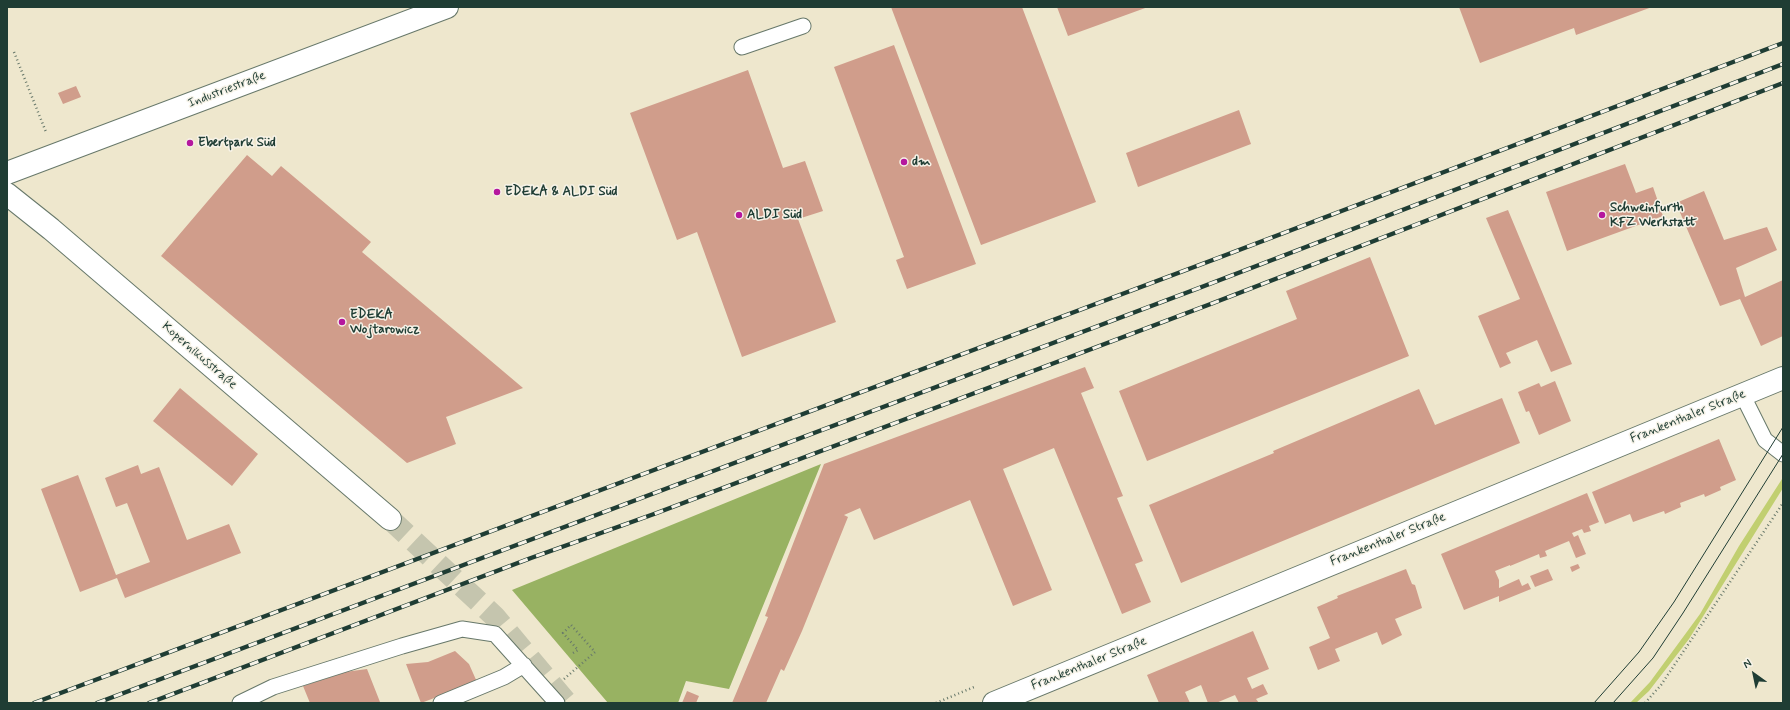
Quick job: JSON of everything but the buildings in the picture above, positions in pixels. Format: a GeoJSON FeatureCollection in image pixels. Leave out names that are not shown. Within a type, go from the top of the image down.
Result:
{"type":"FeatureCollection","features":[{"type":"Feature","properties":{"kind":"street","name":"Industriestraße"},"geometry":{"type":"LineString","coordinates":[[7,173],[447,7]]}},
{"type":"Feature","properties":{"kind":"street","name":"Kopernikusstraße"},"geometry":{"type":"LineString","coordinates":[[7,194],[51,229],[390,519]]}},
{"type":"Feature","properties":{"kind":"street","name":"Frankenthaler Straße"},"geometry":{"type":"LineString","coordinates":[[994,703],[1783,378]]}},
{"type":"Feature","properties":{"kind":"lane"},"geometry":{"type":"LineString","coordinates":[[742,47],[803,26]]}},
{"type":"Feature","properties":{"kind":"lane"},"geometry":{"type":"LineString","coordinates":[[1742,394],[1765,440],[1783,454]]}},
{"type":"Feature","properties":{"kind":"lane"},"geometry":{"type":"LineString","coordinates":[[240,703],[273,687],[402,646],[462,629],[495,634],[553,698]]}},
{"type":"Feature","properties":{"kind":"lane"},"geometry":{"type":"LineString","coordinates":[[441,703],[504,677],[524,666]]}},
{"type":"Feature","properties":{"kind":"path"},"geometry":{"type":"LineString","coordinates":[[14,52],[55,155]]}},
{"type":"Feature","properties":{"kind":"path"},"geometry":{"type":"LineString","coordinates":[[1645,703],[1661,685],[1783,503]]}},
{"type":"Feature","properties":{"kind":"path"},"geometry":{"type":"LineString","coordinates":[[553,698],[595,652],[571,625],[563,633],[578,650],[573,653]]}},
{"type":"Feature","properties":{"kind":"green space"},"geometry":{"type":"Polygon","coordinates":[[[821,464],[729,689],[686,681],[678,703],[608,703],[512,590],[821,464]]]}},
{"type":"Feature","properties":{"kind":"green space"},"geometry":{"type":"Polygon","coordinates":[[[1782,479],[1783,488],[1689,639],[1649,691],[1636,703],[1630,703],[1650,682],[1700,614],[1739,546],[1782,479]]]}},
{"type":"Feature","properties":{"kind":"tunnel"},"geometry":{"type":"LineString","coordinates":[[390,519],[495,617],[567,703]]}},
{"type":"Feature","properties":{"kind":"tram line"},"geometry":{"type":"LineString","coordinates":[[1594,703],[1639,652],[1674,602],[1783,427]]}},
{"type":"Feature","properties":{"kind":"tram line"},"geometry":{"type":"LineString","coordinates":[[1613,703],[1653,658],[1783,454]]}},
{"type":"Feature","properties":{"kind":"railway"},"geometry":{"type":"LineString","coordinates":[[34,703],[1218,258],[1783,43]]}},
{"type":"Feature","properties":{"kind":"railway"},"geometry":{"type":"LineString","coordinates":[[97,703],[1199,288],[1783,64]]}},
{"type":"Feature","properties":{"kind":"railway"},"geometry":{"type":"LineString","coordinates":[[149,703],[531,558],[654,514],[1208,305],[1783,83]]}},
{"type":"Feature","properties":{"kind":"place","name":"Ebertpark Süd"},"geometry":{"type":"Point","coordinates":[190,143]}},
{"type":"Feature","properties":{"kind":"place","name":"dm"},"geometry":{"type":"Point","coordinates":[904,162]}},
{"type":"Feature","properties":{"kind":"place","name":"EDEKA & ALDI Süd"},"geometry":{"type":"Point","coordinates":[497,192]}},
{"type":"Feature","properties":{"kind":"place","name":"ALDI Süd"},"geometry":{"type":"Point","coordinates":[739,215]}},
{"type":"Feature","properties":{"kind":"place","name":"Schweinfurth KFZ Werkstatt"},"geometry":{"type":"Point","coordinates":[1602,215]}},
{"type":"Feature","properties":{"kind":"place","name":"EDEKA Wojtarowicz"},"geometry":{"type":"Point","coordinates":[342,322]}}]}
